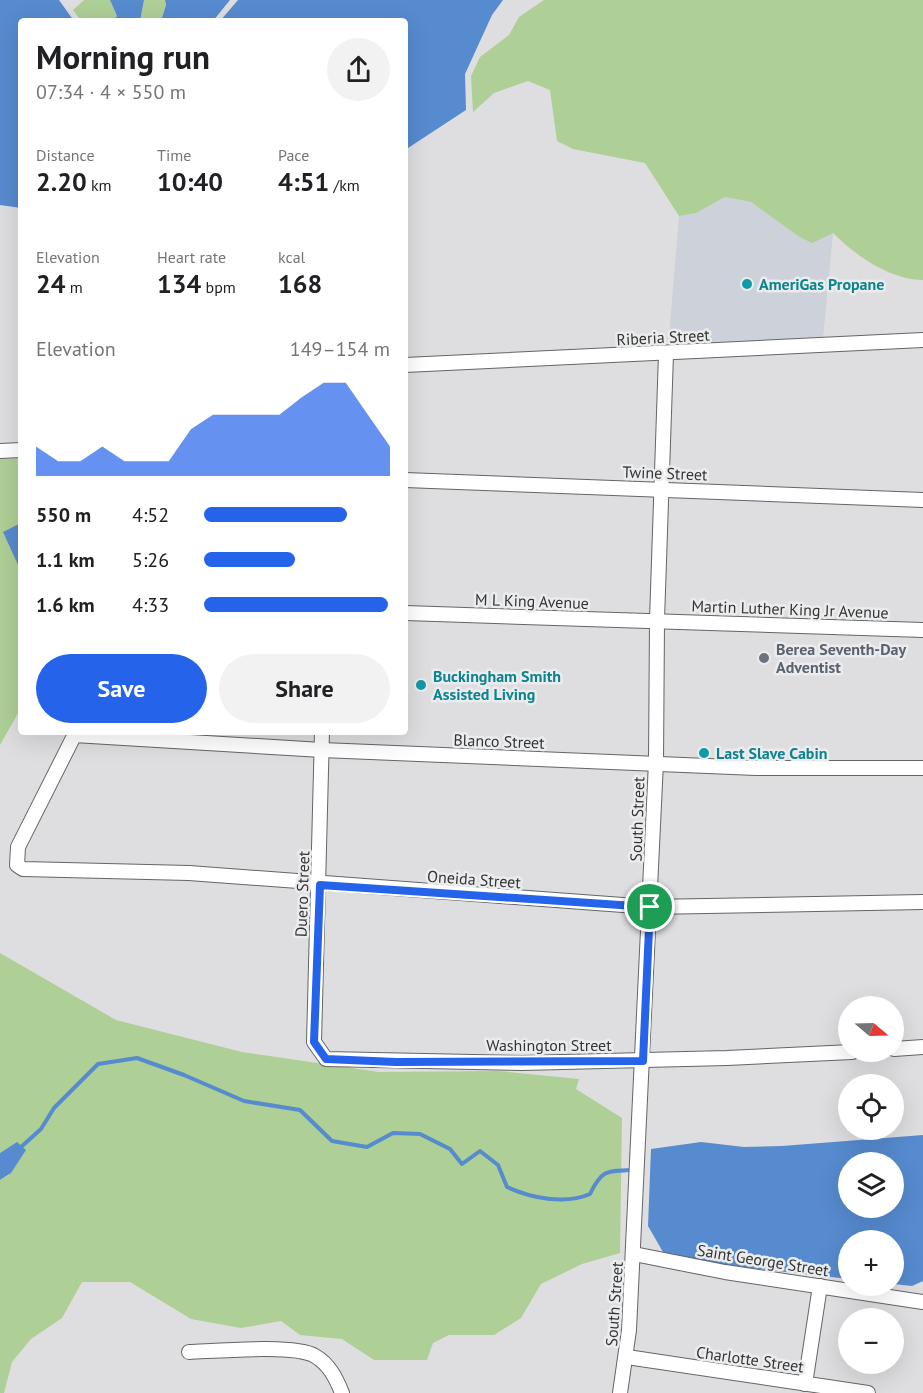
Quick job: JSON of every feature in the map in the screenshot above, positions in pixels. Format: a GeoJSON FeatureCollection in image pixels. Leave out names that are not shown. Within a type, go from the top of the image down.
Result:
{"type":"FeatureCollection","features":[{"type":"Feature","properties":{"kind":"street","name":"Riberia Street"},"geometry":{"type":"LineString","coordinates":[[408,365],[923,340]]}},
{"type":"Feature","properties":{"kind":"street","name":"South Street"},"geometry":{"type":"LineString","coordinates":[[620,1393],[627,1357],[650,907],[656,762],[657,621],[666,354]]}},
{"type":"Feature","properties":{"kind":"street"},"geometry":{"type":"LineString","coordinates":[[0,451],[18,450]]}},
{"type":"Feature","properties":{"kind":"street","name":"Twine Street"},"geometry":{"type":"LineString","coordinates":[[408,480],[923,500]]}},
{"type":"Feature","properties":{"kind":"street","name":"M L King Avenue"},"geometry":{"type":"LineString","coordinates":[[408,613],[657,621]]}},
{"type":"Feature","properties":{"kind":"street","name":"Martin Luther King Jr Avenue"},"geometry":{"type":"LineString","coordinates":[[657,621],[923,630]]}},
{"type":"Feature","properties":{"kind":"street","name":"Oneida Street"},"geometry":{"type":"LineString","coordinates":[[74,735],[18,847],[17,866],[23,869],[189,873],[320,885],[650,907],[923,902]]}},
{"type":"Feature","properties":{"kind":"street","name":"Blanco Street"},"geometry":{"type":"LineString","coordinates":[[90,735],[322,750],[656,762],[756,768],[923,768]]}},
{"type":"Feature","properties":{"kind":"street","name":"Duero Street"},"geometry":{"type":"LineString","coordinates":[[320,1054],[314,1042],[320,885],[322,735]]}},
{"type":"Feature","properties":{"kind":"street"},"geometry":{"type":"LineString","coordinates":[[904,1048],[923,1047]]}},
{"type":"Feature","properties":{"kind":"street","name":"Washington Street"},"geometry":{"type":"LineString","coordinates":[[320,1054],[333,1061],[643,1061],[838,1053]]}},
{"type":"Feature","properties":{"kind":"street","name":"Saint George Street"},"geometry":{"type":"LineString","coordinates":[[633,1254],[725,1272],[923,1302]]}},
{"type":"Feature","properties":{"kind":"street"},"geometry":{"type":"LineString","coordinates":[[805,1384],[820,1286]]}},
{"type":"Feature","properties":{"kind":"street"},"geometry":{"type":"LineString","coordinates":[[189,1352],[283,1350],[313,1354],[328,1366],[342,1393]]}},
{"type":"Feature","properties":{"kind":"street","name":"Charlotte Street"},"geometry":{"type":"LineString","coordinates":[[627,1357],[868,1393]]}},
{"type":"Feature","properties":{"kind":"shaded area"},"geometry":{"type":"Polygon","coordinates":[[[725,197],[751,202],[798,236],[833,233],[823,339],[668,347],[679,216],[696,213],[725,197]]]}},
{"type":"Feature","properties":{"kind":"green space"},"geometry":{"type":"Polygon","coordinates":[[[84,0],[110,0],[117,16],[116,18],[79,18],[73,10],[84,0]]]}},
{"type":"Feature","properties":{"kind":"green space"},"geometry":{"type":"Polygon","coordinates":[[[144,0],[165,0],[166,5],[162,18],[141,18],[144,0]]]}},
{"type":"Feature","properties":{"kind":"green space"},"geometry":{"type":"Polygon","coordinates":[[[544,0],[923,0],[923,280],[898,276],[874,265],[862,258],[833,233],[812,243],[798,236],[751,202],[725,197],[696,213],[679,216],[645,163],[573,149],[557,141],[550,90],[528,81],[494,93],[473,112],[471,76],[480,57],[509,35],[519,17],[544,0]]]}},
{"type":"Feature","properties":{"kind":"green space"},"geometry":{"type":"Polygon","coordinates":[[[18,458],[18,713],[0,745],[0,459],[18,458]]]}},
{"type":"Feature","properties":{"kind":"green space"},"geometry":{"type":"Polygon","coordinates":[[[0,953],[116,1020],[242,1052],[379,1072],[499,1071],[579,1079],[576,1089],[622,1118],[620,1253],[582,1264],[541,1284],[521,1318],[494,1335],[449,1335],[433,1343],[427,1360],[374,1360],[342,1339],[300,1335],[281,1321],[241,1328],[191,1319],[130,1282],[82,1282],[62,1318],[31,1339],[12,1362],[4,1393],[0,1393],[0,1180],[9,1175],[17,1142],[0,1153],[0,953]]]}},
{"type":"Feature","properties":{"kind":"water"},"geometry":{"type":"Polygon","coordinates":[[[0,0],[59,0],[72,18],[18,18],[18,208],[0,205],[0,0]]]}},
{"type":"Feature","properties":{"kind":"water"},"geometry":{"type":"Polygon","coordinates":[[[110,0],[144,0],[141,18],[116,18],[117,16],[110,0]]]}},
{"type":"Feature","properties":{"kind":"water"},"geometry":{"type":"Polygon","coordinates":[[[165,0],[230,0],[215,18],[162,18],[166,5],[165,0]]]}},
{"type":"Feature","properties":{"kind":"water"},"geometry":{"type":"Polygon","coordinates":[[[238,0],[503,0],[492,15],[465,74],[466,110],[408,148],[408,18],[223,18],[238,0]]]}},
{"type":"Feature","properties":{"kind":"water"},"geometry":{"type":"Polygon","coordinates":[[[18,524],[18,565],[3,532],[18,524]]]}},
{"type":"Feature","properties":{"kind":"water"},"geometry":{"type":"Polygon","coordinates":[[[923,1135],[923,1281],[912,1286],[904,1285],[904,1230],[838,1230],[838,1278],[714,1264],[663,1252],[648,1226],[651,1149],[701,1142],[744,1147],[859,1140],[904,1140],[904,1136],[923,1135]]]}},
{"type":"Feature","properties":{"kind":"water"},"geometry":{"type":"Polygon","coordinates":[[[17,1142],[26,1150],[11,1173],[0,1180],[0,1153],[17,1142]]]}},
{"type":"Feature","properties":{"kind":"waterway"},"geometry":{"type":"LineString","coordinates":[[21,1147],[41,1129],[54,1108],[98,1064],[137,1058],[244,1101],[300,1110],[332,1141],[367,1147],[393,1133],[420,1134],[450,1149],[462,1164],[480,1151],[498,1165],[507,1187],[537,1197],[559,1200],[580,1197],[590,1194],[598,1180],[606,1173],[633,1170]]}},
{"type":"Feature","properties":{"kind":"place","name":"AmeriGas Propane"},"geometry":{"type":"Point","coordinates":[747,284]}},
{"type":"Feature","properties":{"kind":"place","name":"Berea Seventh-Day Adventist"},"geometry":{"type":"Point","coordinates":[764,658]}},
{"type":"Feature","properties":{"kind":"place","name":"Buckingham Smith Assisted Living"},"geometry":{"type":"Point","coordinates":[421,685]}},
{"type":"Feature","properties":{"kind":"place","name":"Last Slave Cabin"},"geometry":{"type":"Point","coordinates":[704,753]}},
{"type":"Feature","properties":{"kind":"route"},"geometry":{"type":"LineString","coordinates":[[320,885],[650,907],[643,1061],[522,1063],[333,1061],[326,1059],[316,1048],[314,1042],[320,885]]}}]}
